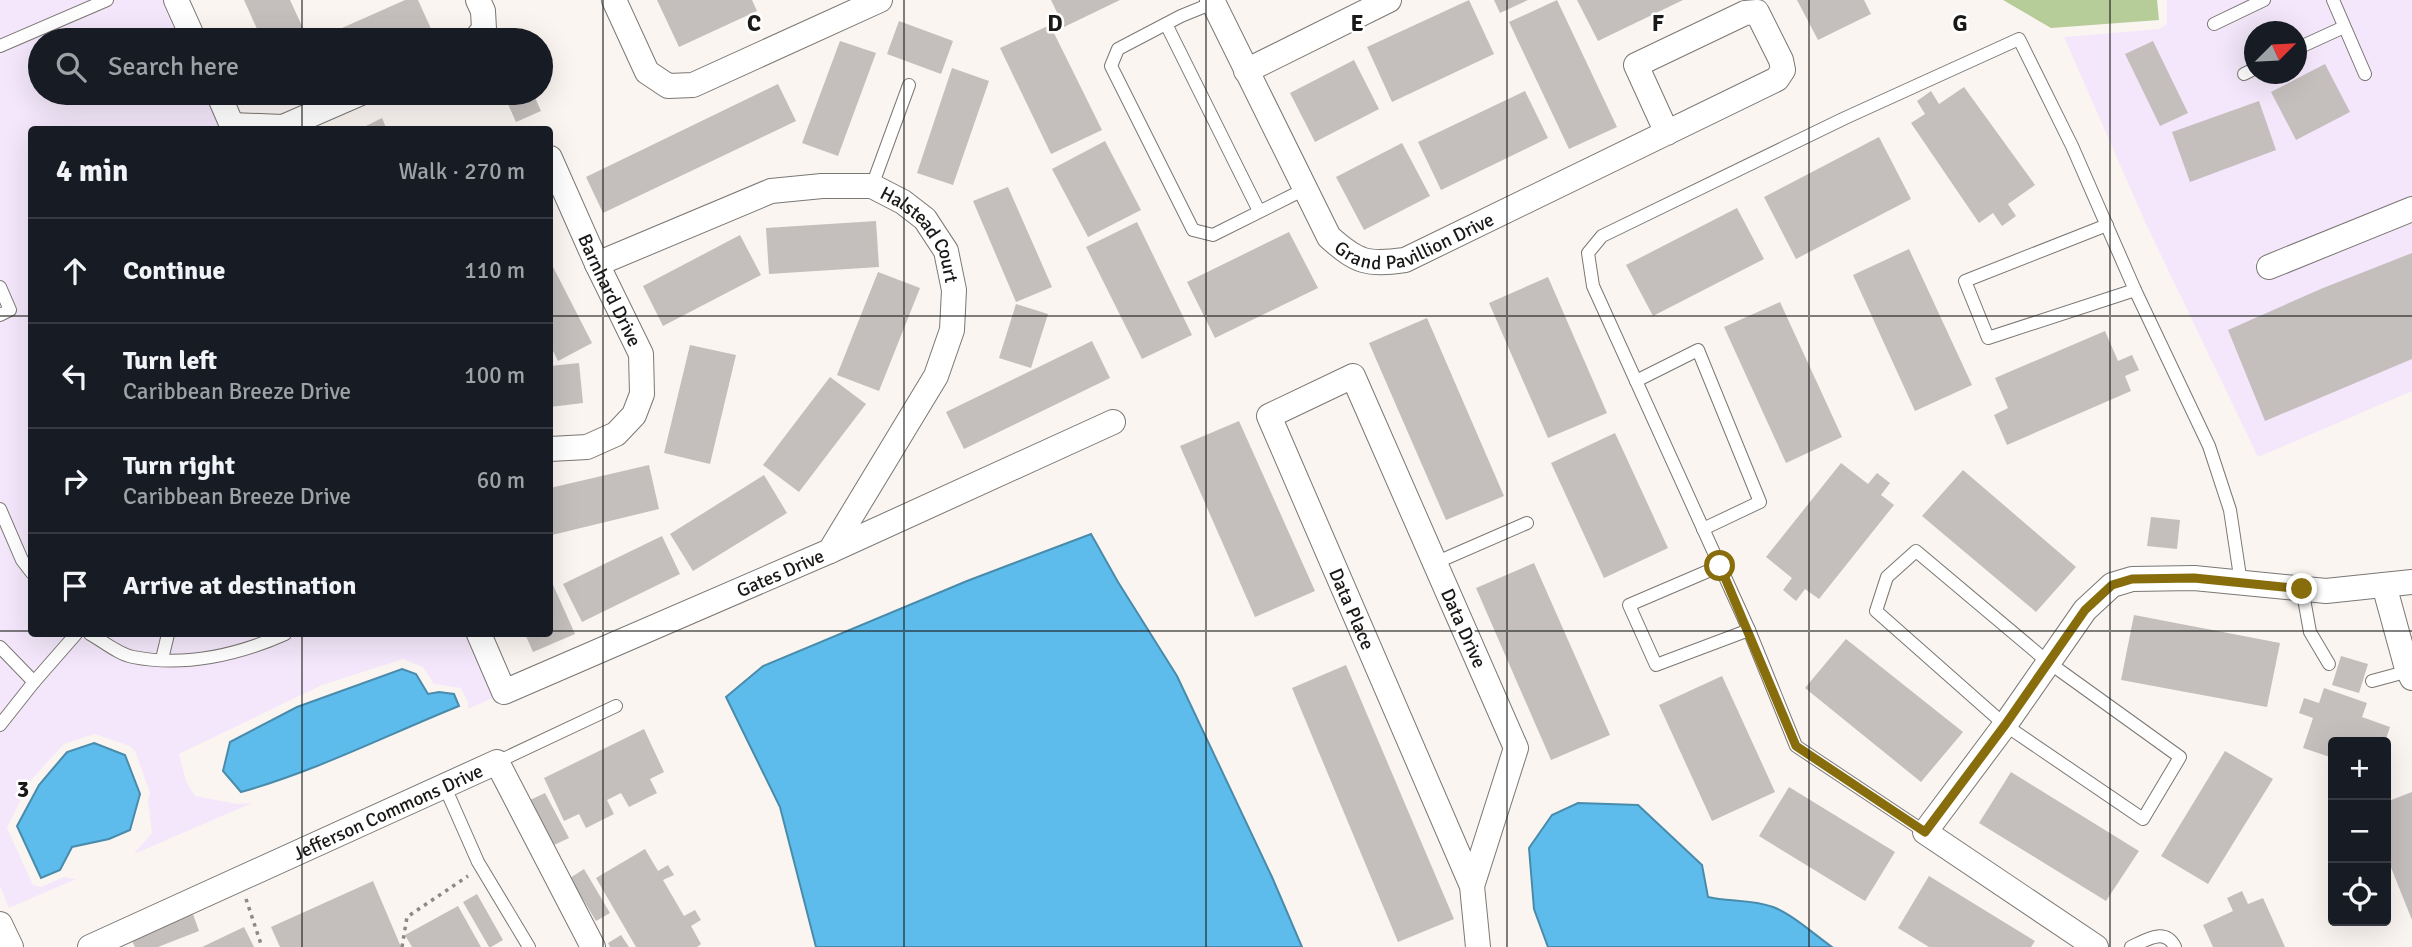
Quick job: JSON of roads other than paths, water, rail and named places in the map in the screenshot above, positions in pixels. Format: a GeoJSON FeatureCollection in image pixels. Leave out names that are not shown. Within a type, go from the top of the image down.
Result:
{"type":"FeatureCollection","features":[{"type":"Feature","properties":{"kind":"street"},"geometry":{"type":"LineString","coordinates":[[176,0],[189,28]]}},
{"type":"Feature","properties":{"kind":"street"},"geometry":{"type":"LineString","coordinates":[[478,0],[483,11],[481,28]]}},
{"type":"Feature","properties":{"kind":"street"},"geometry":{"type":"LineString","coordinates":[[614,0],[647,72],[668,86],[693,85],[880,0]]}},
{"type":"Feature","properties":{"kind":"street"},"geometry":{"type":"LineString","coordinates":[[1246,71],[1390,0]]}},
{"type":"Feature","properties":{"kind":"street","name":"Grand Pavillion Drive"},"geometry":{"type":"LineString","coordinates":[[1214,1],[1329,237],[1346,253],[1374,264],[1405,260],[1667,133],[1777,79],[1783,70],[1781,60],[1757,12],[1745,13],[1636,65],[1667,133]]}},
{"type":"Feature","properties":{"kind":"street"},"geometry":{"type":"LineString","coordinates":[[223,105],[233,126]]}},
{"type":"Feature","properties":{"kind":"street"},"geometry":{"type":"LineString","coordinates":[[285,126],[333,105]]}},
{"type":"Feature","properties":{"kind":"street","name":"Barnhard Drive"},"geometry":{"type":"LineString","coordinates":[[553,174],[559,205],[597,264],[641,355],[642,394],[634,415],[616,434],[587,447],[553,449]]}},
{"type":"Feature","properties":{"kind":"street","name":"Halstead Court"},"geometry":{"type":"LineString","coordinates":[[597,264],[771,191],[822,186],[872,186],[903,202],[925,219],[946,251],[954,290],[952,330],[936,376],[830,551]]}},
{"type":"Feature","properties":{"kind":"street"},"geometry":{"type":"LineString","coordinates":[[2269,267],[2412,209]]}},
{"type":"Feature","properties":{"kind":"street","name":"Data Drive"},"geometry":{"type":"LineString","coordinates":[[1353,376],[1516,748],[1472,886]]}},
{"type":"Feature","properties":{"kind":"street","name":"Data Place"},"geometry":{"type":"LineString","coordinates":[[1353,376],[1269,416],[1472,886]]}},
{"type":"Feature","properties":{"kind":"street","name":"Gates Drive"},"geometry":{"type":"LineString","coordinates":[[480,637],[504,692],[830,551],[1113,422]]}},
{"type":"Feature","properties":{"kind":"street"},"geometry":{"type":"LineString","coordinates":[[2096,947],[1925,832],[2005,725],[2085,610],[2112,585],[2132,579],[2194,578],[2326,591],[2412,582]]}},
{"type":"Feature","properties":{"kind":"street"},"geometry":{"type":"LineString","coordinates":[[2384,585],[2411,674]]}},
{"type":"Feature","properties":{"kind":"street","name":"Jefferson Commons Drive"},"geometry":{"type":"LineString","coordinates":[[90,947],[496,762],[593,947]]}},
{"type":"Feature","properties":{"kind":"street"},"geometry":{"type":"LineString","coordinates":[[1472,886],[1478,947]]}},
{"type":"Feature","properties":{"kind":"street"},"geometry":{"type":"LineString","coordinates":[[0,924],[11,947]]}},
{"type":"Feature","properties":{"kind":"lane"},"geometry":{"type":"LineString","coordinates":[[42,28],[107,0]]}},
{"type":"Feature","properties":{"kind":"lane"},"geometry":{"type":"LineString","coordinates":[[2214,24],[2264,0]]}},
{"type":"Feature","properties":{"kind":"lane"},"geometry":{"type":"LineString","coordinates":[[2333,0],[2365,74]]}},
{"type":"Feature","properties":{"kind":"lane"},"geometry":{"type":"LineString","coordinates":[[1214,1],[1118,48],[1111,65],[1194,230],[1213,235],[1305,189]]}},
{"type":"Feature","properties":{"kind":"lane"},"geometry":{"type":"LineString","coordinates":[[1166,24],[1259,211]]}},
{"type":"Feature","properties":{"kind":"lane"},"geometry":{"type":"LineString","coordinates":[[2307,44],[2344,27]]}},
{"type":"Feature","properties":{"kind":"lane"},"geometry":{"type":"LineString","coordinates":[[0,46],[28,34]]}},
{"type":"Feature","properties":{"kind":"lane"},"geometry":{"type":"LineString","coordinates":[[1925,832],[1796,746],[1749,630],[1593,286],[1588,253],[1602,236],[1844,118],[2019,39],[2072,146],[2135,290],[2209,446],[2230,510],[2241,583]]}},
{"type":"Feature","properties":{"kind":"lane"},"geometry":{"type":"LineString","coordinates":[[872,186],[909,85]]}},
{"type":"Feature","properties":{"kind":"lane"},"geometry":{"type":"LineString","coordinates":[[2107,225],[1965,281],[1988,338],[2135,290]]}},
{"type":"Feature","properties":{"kind":"lane"},"geometry":{"type":"LineString","coordinates":[[0,287],[10,310],[0,315]]}},
{"type":"Feature","properties":{"kind":"lane"},"geometry":{"type":"LineString","coordinates":[[1636,381],[1698,350],[1760,502],[1703,529]]}},
{"type":"Feature","properties":{"kind":"lane"},"geometry":{"type":"LineString","coordinates":[[0,509],[28,568]]}},
{"type":"Feature","properties":{"kind":"lane"},"geometry":{"type":"LineString","coordinates":[[1435,563],[1527,523]]}},
{"type":"Feature","properties":{"kind":"lane"},"geometry":{"type":"LineString","coordinates":[[1916,551],[2048,662],[2180,757],[2143,818],[2005,725],[1876,611],[1887,577],[1916,551]]}},
{"type":"Feature","properties":{"kind":"lane"},"geometry":{"type":"LineString","coordinates":[[1720,566],[1629,605],[1656,665],[1749,630]]}},
{"type":"Feature","properties":{"kind":"lane"},"geometry":{"type":"LineString","coordinates":[[2302,589],[2310,632],[2329,663]]}},
{"type":"Feature","properties":{"kind":"lane"},"geometry":{"type":"LineString","coordinates":[[0,725],[73,637]]}},
{"type":"Feature","properties":{"kind":"lane"},"geometry":{"type":"LineString","coordinates":[[95,637],[130,656],[191,662],[260,645],[278,637]]}},
{"type":"Feature","properties":{"kind":"lane"},"geometry":{"type":"LineString","coordinates":[[162,659],[167,637]]}},
{"type":"Feature","properties":{"kind":"lane"},"geometry":{"type":"LineString","coordinates":[[0,647],[34,682]]}},
{"type":"Feature","properties":{"kind":"lane"},"geometry":{"type":"LineString","coordinates":[[2372,681],[2411,674]]}},
{"type":"Feature","properties":{"kind":"lane"},"geometry":{"type":"LineString","coordinates":[[496,762],[616,706]]}},
{"type":"Feature","properties":{"kind":"lane"},"geometry":{"type":"LineString","coordinates":[[444,785],[481,867],[529,947]]}},
{"type":"Feature","properties":{"kind":"lane"},"geometry":{"type":"LineString","coordinates":[[2131,947],[2156,936],[2171,940],[2175,947]]}},
{"type":"Feature","properties":{"kind":"water"},"geometry":{"type":"Polygon","coordinates":[[[1091,534],[1177,676],[1302,947],[816,947],[780,807],[726,697],[763,666],[967,581],[1091,534]]]}},
{"type":"Feature","properties":{"kind":"water"},"geometry":{"type":"Polygon","coordinates":[[[402,669],[416,674],[428,694],[454,694],[459,706],[324,763],[241,792],[223,771],[230,742],[297,707],[402,669]]]}},
{"type":"Feature","properties":{"kind":"water"},"geometry":{"type":"Polygon","coordinates":[[[94,743],[125,755],[140,794],[130,830],[109,839],[72,847],[60,870],[41,878],[17,826],[39,785],[67,752],[94,743]]]}},
{"type":"Feature","properties":{"kind":"water"},"geometry":{"type":"Polygon","coordinates":[[[1578,803],[1638,805],[1702,865],[1708,897],[1773,907],[1796,920],[1832,947],[1548,947],[1534,909],[1529,848],[1552,815],[1578,803]]]}}]}
